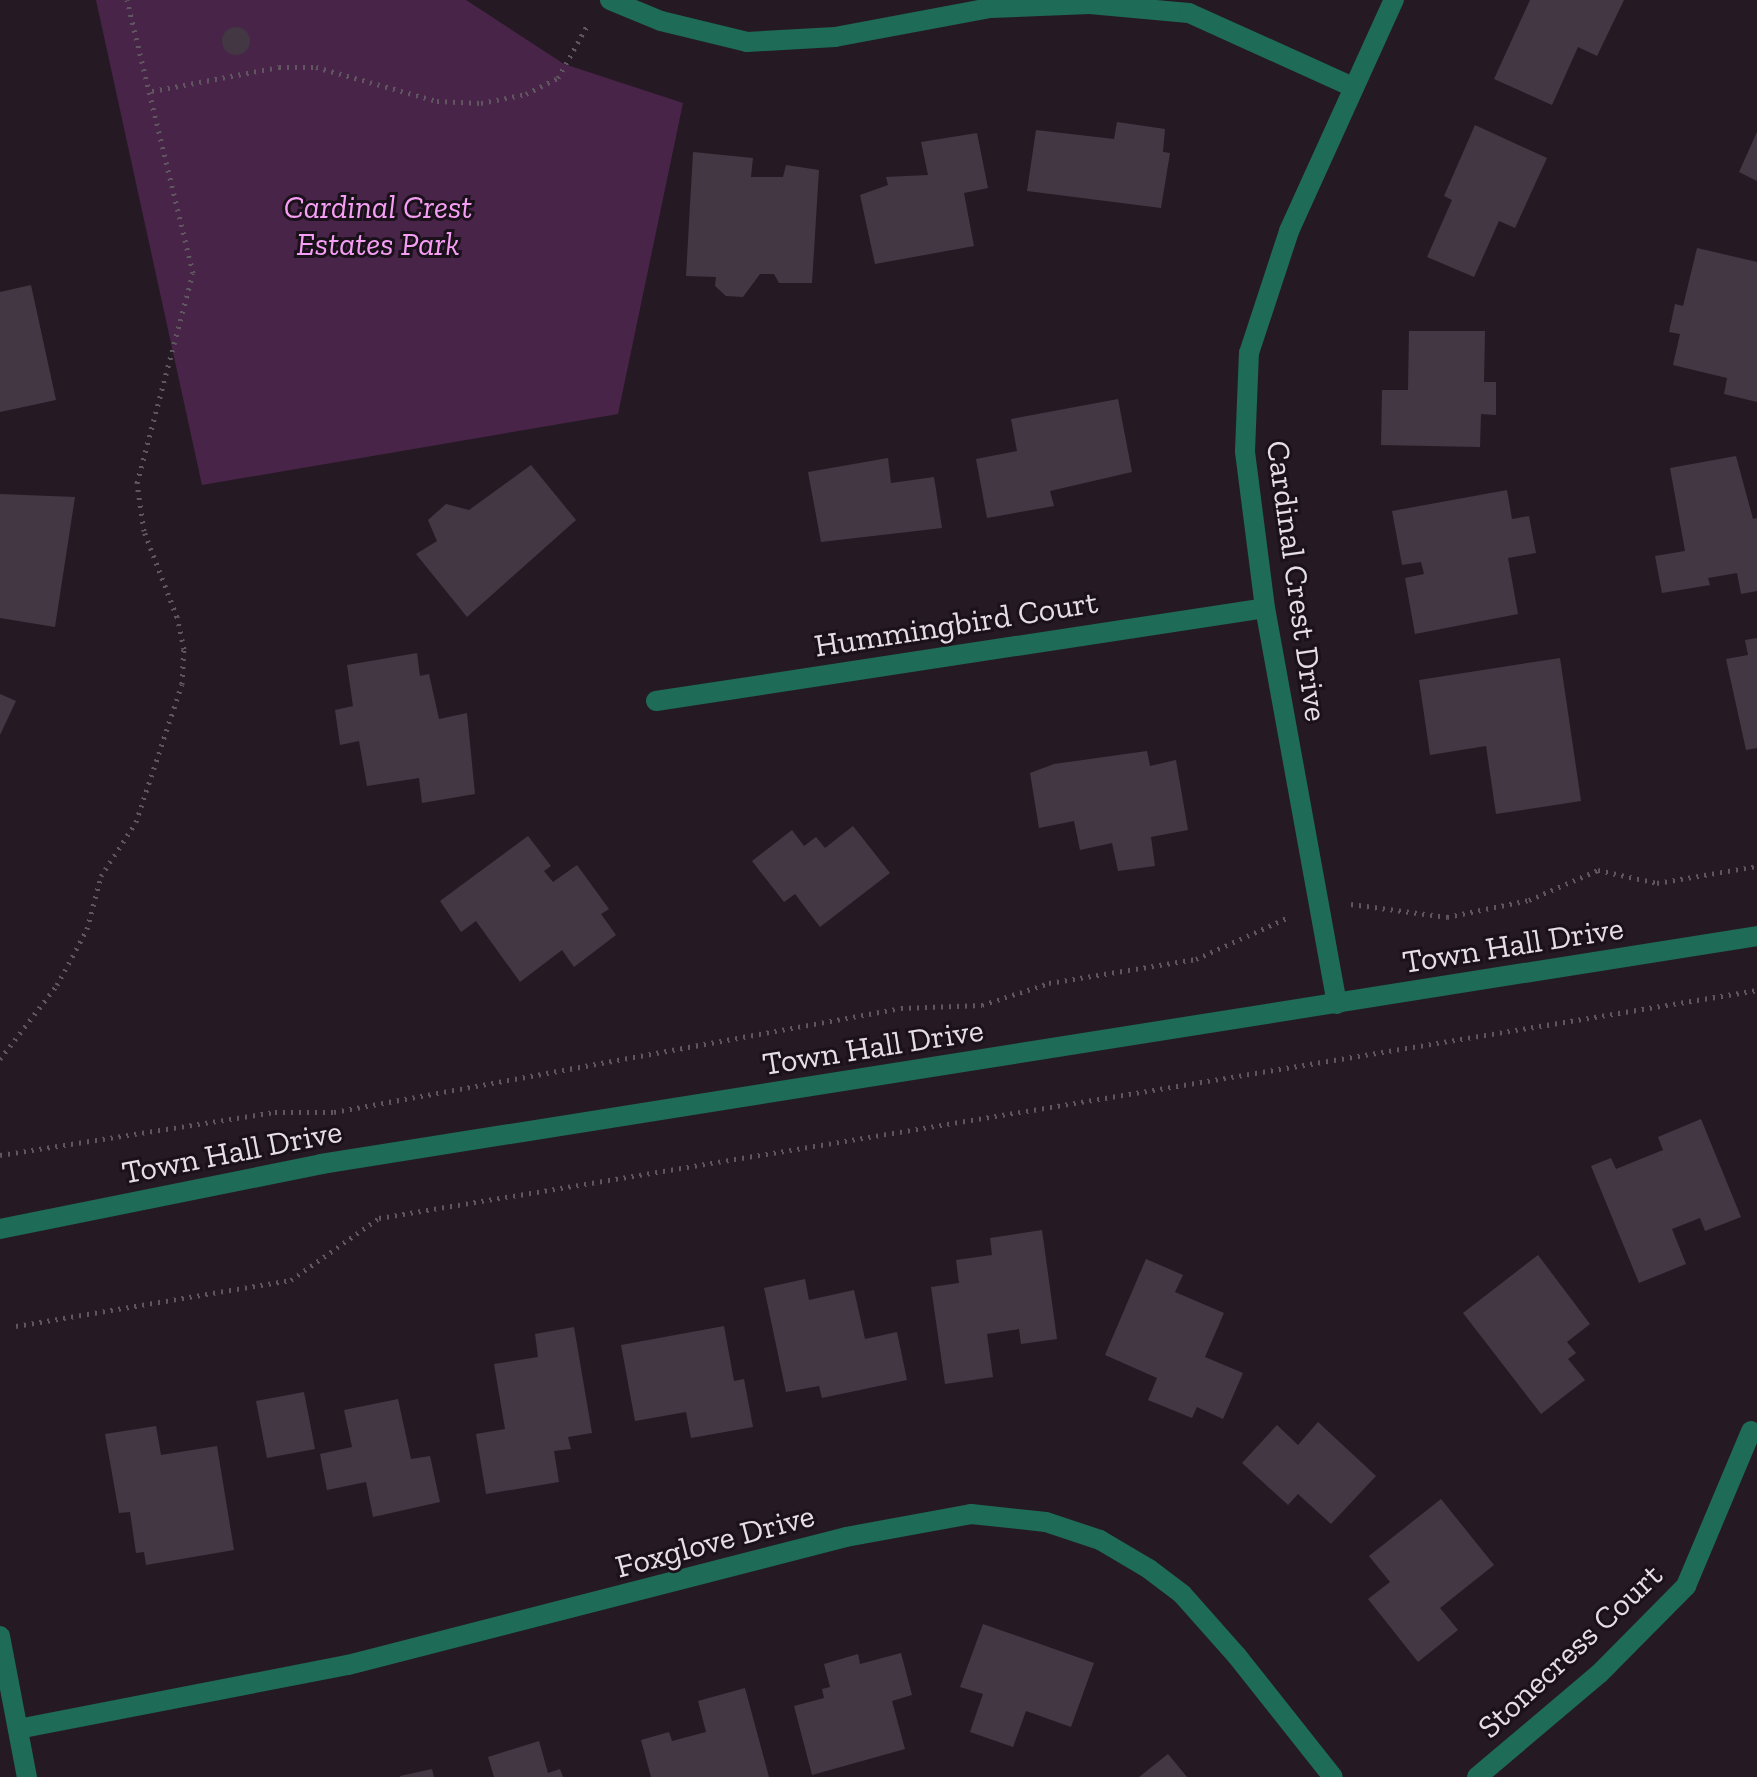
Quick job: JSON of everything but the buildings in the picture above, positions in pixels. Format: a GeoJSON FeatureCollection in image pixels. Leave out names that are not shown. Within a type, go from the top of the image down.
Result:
{"type":"FeatureCollection","features":[{"type":"Feature","properties":{"kind":"street","name":"Cardinal Crest Drive"},"geometry":{"type":"LineString","coordinates":[[1337,1004],[1265,608],[1245,451],[1249,353],[1289,231],[1394,0]]}},
{"type":"Feature","properties":{"kind":"street"},"geometry":{"type":"LineString","coordinates":[[602,6],[747,42],[835,37],[990,8],[1090,4],[1189,13],[1353,87]]}},
{"type":"Feature","properties":{"kind":"street","name":"Hummingbird Court"},"geometry":{"type":"LineString","coordinates":[[656,701],[1265,608]]}},
{"type":"Feature","properties":{"kind":"street","name":"Town Hall Drive"},"geometry":{"type":"LineString","coordinates":[[0,1229],[321,1164],[1757,936]]}},
{"type":"Feature","properties":{"kind":"street","name":"Stonecress Court"},"geometry":{"type":"LineString","coordinates":[[1477,1777],[1599,1674],[1686,1586],[1751,1431]]}},
{"type":"Feature","properties":{"kind":"street","name":"Foxglove Drive"},"geometry":{"type":"LineString","coordinates":[[18,1729],[348,1665],[518,1625],[846,1537],[971,1514],[1046,1522],[1100,1540],[1149,1569],[1182,1594],[1237,1656],[1333,1777]]}},
{"type":"Feature","properties":{"kind":"street"},"geometry":{"type":"LineString","coordinates":[[0,1636],[27,1777]]}},
{"type":"Feature","properties":{"kind":"path"},"geometry":{"type":"LineString","coordinates":[[0,1059],[57,985],[87,929],[101,876],[136,822],[182,684],[184,649],[177,617],[144,531],[137,483],[193,273],[152,91],[127,0]]}},
{"type":"Feature","properties":{"kind":"path"},"geometry":{"type":"LineString","coordinates":[[152,91],[279,67],[316,67],[437,101],[481,103],[526,94],[558,78],[602,6]]}},
{"type":"Feature","properties":{"kind":"path"},"geometry":{"type":"LineString","coordinates":[[0,1155],[275,1112],[334,1112],[901,1008],[982,1005],[1049,983],[1196,959],[1234,946],[1269,923],[1361,902],[1447,917],[1529,900],[1598,870],[1657,883],[1757,866]]}},
{"type":"Feature","properties":{"kind":"path"},"geometry":{"type":"LineString","coordinates":[[16,1326],[291,1280],[379,1218],[1757,990]]}},
{"type":"Feature","properties":{"kind":"green space","name":"Cardinal Crest Estates Park"},"geometry":{"type":"Polygon","coordinates":[[[96,0],[466,0],[564,64],[683,103],[618,414],[202,485],[96,0]]]}}]}
